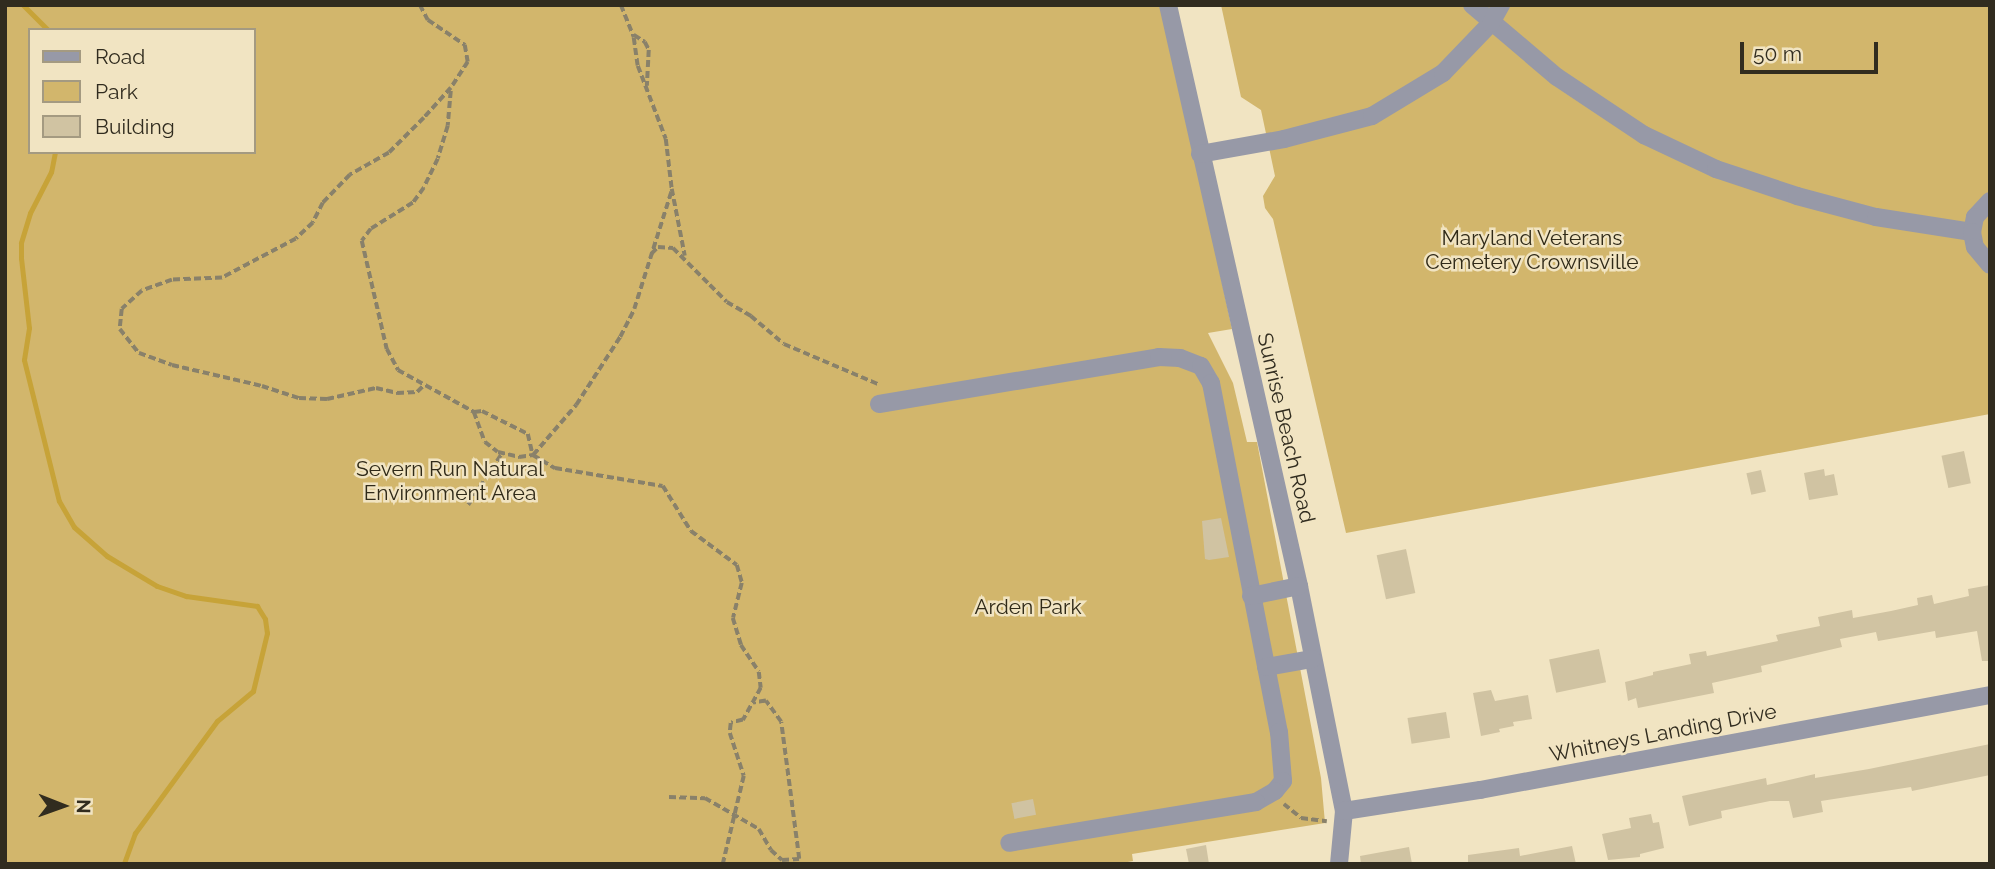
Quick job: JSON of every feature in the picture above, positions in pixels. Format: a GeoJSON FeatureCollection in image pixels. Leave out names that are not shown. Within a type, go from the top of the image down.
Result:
{"type":"FeatureCollection","features":[{"type":"Feature","properties":{"kind":"street","name":"Sunrise Beach Road"},"geometry":{"type":"LineString","coordinates":[[1168,5],[1299,586],[1344,811],[1339,864]]}},
{"type":"Feature","properties":{"kind":"street"},"geometry":{"type":"LineString","coordinates":[[1472,5],[1557,76],[1644,135],[1716,169],[1797,196],[1876,217],[1972,232]]}},
{"type":"Feature","properties":{"kind":"street"},"geometry":{"type":"LineString","coordinates":[[1200,154],[1284,139],[1372,116],[1443,73],[1491,23],[1501,5]]}},
{"type":"Feature","properties":{"kind":"street"},"geometry":{"type":"LineString","coordinates":[[1990,201],[1975,217],[1972,232],[1975,247],[1990,265]]}},
{"type":"Feature","properties":{"kind":"street"},"geometry":{"type":"LineString","coordinates":[[879,404],[1159,357],[1180,358],[1201,366],[1211,383],[1266,667],[1283,764],[1283,781],[1275,791],[1256,802],[1009,843]]}},
{"type":"Feature","properties":{"kind":"street"},"geometry":{"type":"LineString","coordinates":[[1251,596],[1299,586]]}},
{"type":"Feature","properties":{"kind":"street"},"geometry":{"type":"LineString","coordinates":[[1266,667],[1312,659]]}},
{"type":"Feature","properties":{"kind":"street","name":"Whitneys Landing Drive"},"geometry":{"type":"LineString","coordinates":[[1344,811],[1480,790],[1990,695]]}},
{"type":"Feature","properties":{"kind":"path"},"geometry":{"type":"LineString","coordinates":[[420,5],[428,20],[465,45],[468,62],[451,88],[389,153],[350,176],[323,203],[313,223],[296,239],[222,278],[173,279],[142,291],[122,309],[120,329],[139,353],[172,365],[299,398],[327,399],[376,388],[397,393],[417,392],[423,386]]}},
{"type":"Feature","properties":{"kind":"path"},"geometry":{"type":"LineString","coordinates":[[621,5],[666,139],[685,258]]}},
{"type":"Feature","properties":{"kind":"path"},"geometry":{"type":"LineString","coordinates":[[632,33],[645,42],[649,50],[647,89]]}},
{"type":"Feature","properties":{"kind":"path"},"geometry":{"type":"LineString","coordinates":[[451,88],[448,126],[438,159],[424,188],[413,203],[371,229],[362,241],[387,349],[398,370],[474,412],[482,411],[528,434],[533,455]]}},
{"type":"Feature","properties":{"kind":"path"},"geometry":{"type":"LineString","coordinates":[[533,455],[576,405],[621,337],[634,309],[672,189]]}},
{"type":"Feature","properties":{"kind":"path"},"geometry":{"type":"LineString","coordinates":[[651,254],[658,247],[673,248],[727,302],[751,316],[784,344],[911,398]]}},
{"type":"Feature","properties":{"kind":"path"},"geometry":{"type":"LineString","coordinates":[[474,412],[485,442],[502,453],[519,457],[533,455],[555,468],[663,486],[691,531],[737,565],[742,583],[733,618],[741,645],[759,672],[761,688],[743,720],[731,723],[730,733],[744,776],[723,864]]}},
{"type":"Feature","properties":{"kind":"path"},"geometry":{"type":"LineString","coordinates":[[468,505],[502,453]]}},
{"type":"Feature","properties":{"kind":"path"},"geometry":{"type":"LineString","coordinates":[[669,797],[705,798],[759,829],[771,850],[782,860],[800,859],[781,722],[766,701],[753,703]]}},
{"type":"Feature","properties":{"kind":"path"},"geometry":{"type":"LineString","coordinates":[[1275,791],[1283,803],[1301,818],[1333,820],[1344,811]]}},
{"type":"Feature","properties":{"kind":"green space","name":"Severn Run Natural Environment Area"},"geometry":{"type":"Polygon","coordinates":[[[5,5],[1162,5],[1232,329],[1208,333],[1233,383],[1247,442],[1257,442],[1321,778],[1325,823],[1132,854],[1133,861],[1117,864],[5,864],[5,5]]]}},
{"type":"Feature","properties":{"kind":"green space","name":"Maryland Veterans Cemetery Crownsville"},"geometry":{"type":"Polygon","coordinates":[[[1221,5],[1990,5],[1990,414],[1346,533],[1273,219],[1265,208],[1263,196],[1275,176],[1261,110],[1241,97],[1221,5]]]}},
{"type":"Feature","properties":{"kind":"building"},"geometry":{"type":"Polygon","coordinates":[[[1964,451],[1971,483],[1948,488],[1942,456],[1964,451]]]}},
{"type":"Feature","properties":{"kind":"building"},"geometry":{"type":"Polygon","coordinates":[[[1824,469],[1825,476],[1834,474],[1838,495],[1809,500],[1804,473],[1824,469]]]}},
{"type":"Feature","properties":{"kind":"building"},"geometry":{"type":"Polygon","coordinates":[[[1761,470],[1766,491],[1751,495],[1746,473],[1761,470]]]}},
{"type":"Feature","properties":{"kind":"building"},"geometry":{"type":"Polygon","coordinates":[[[1221,518],[1229,557],[1205,559],[1202,521],[1221,518]]]}},
{"type":"Feature","properties":{"kind":"building"},"geometry":{"type":"Polygon","coordinates":[[[1406,549],[1415,593],[1386,599],[1377,555],[1406,549]]]}},
{"type":"Feature","properties":{"kind":"building"},"geometry":{"type":"Polygon","coordinates":[[[1990,585],[1990,661],[1982,661],[1977,631],[1936,638],[1935,631],[1878,641],[1876,632],[1840,639],[1842,647],[1761,666],[1762,672],[1712,683],[1714,693],[1638,708],[1636,698],[1628,701],[1625,682],[1653,675],[1653,672],[1691,664],[1689,654],[1706,651],[1707,656],[1778,641],[1776,635],[1820,626],[1818,617],[1852,610],[1853,618],[1891,611],[1918,605],[1917,598],[1932,595],[1934,604],[1969,596],[1968,589],[1990,585]]]}},
{"type":"Feature","properties":{"kind":"building"},"geometry":{"type":"Polygon","coordinates":[[[1599,649],[1606,682],[1556,693],[1549,660],[1599,649]]]}},
{"type":"Feature","properties":{"kind":"building"},"geometry":{"type":"Polygon","coordinates":[[[1491,690],[1495,701],[1528,695],[1532,719],[1513,722],[1514,726],[1481,736],[1473,693],[1491,690]]]}},
{"type":"Feature","properties":{"kind":"building"},"geometry":{"type":"Polygon","coordinates":[[[1446,712],[1450,738],[1412,744],[1407,718],[1446,712]]]}},
{"type":"Feature","properties":{"kind":"building"},"geometry":{"type":"Polygon","coordinates":[[[1990,744],[1990,775],[1912,791],[1911,787],[1821,801],[1823,812],[1793,818],[1789,801],[1770,801],[1721,811],[1722,818],[1689,826],[1682,796],[1766,778],[1767,785],[1815,774],[1815,778],[1869,769],[1990,744]]]}},
{"type":"Feature","properties":{"kind":"building"},"geometry":{"type":"Polygon","coordinates":[[[1033,799],[1036,815],[1014,819],[1011,803],[1033,799]]]}},
{"type":"Feature","properties":{"kind":"building"},"geometry":{"type":"Polygon","coordinates":[[[1651,814],[1653,823],[1659,822],[1664,848],[1640,854],[1640,857],[1608,860],[1602,834],[1631,828],[1629,818],[1651,814]]]}},
{"type":"Feature","properties":{"kind":"building"},"geometry":{"type":"Polygon","coordinates":[[[1206,845],[1209,864],[1189,864],[1186,849],[1206,845]]]}},
{"type":"Feature","properties":{"kind":"building"},"geometry":{"type":"Polygon","coordinates":[[[1572,846],[1576,864],[1468,864],[1468,855],[1519,848],[1520,856],[1572,846]]]}},
{"type":"Feature","properties":{"kind":"building"},"geometry":{"type":"Polygon","coordinates":[[[1409,847],[1412,864],[1361,864],[1360,856],[1409,847]]]}},
{"type":"Feature","properties":{"kind":"waterway"},"geometry":{"type":"LineString","coordinates":[[23,5],[46,28]]}},
{"type":"Feature","properties":{"kind":"waterway"},"geometry":{"type":"LineString","coordinates":[[55,154],[51,172],[30,213],[21,243],[21,258],[29,328],[24,360],[59,501],[74,527],[107,556],[157,586],[186,596],[257,606],[265,619],[267,633],[253,691],[217,721],[135,833],[124,864]]}},
{"type":"Feature","properties":{"kind":"park label","name":"Arden Park"},"geometry":{"type":"Point","coordinates":[1028,607]}}]}
